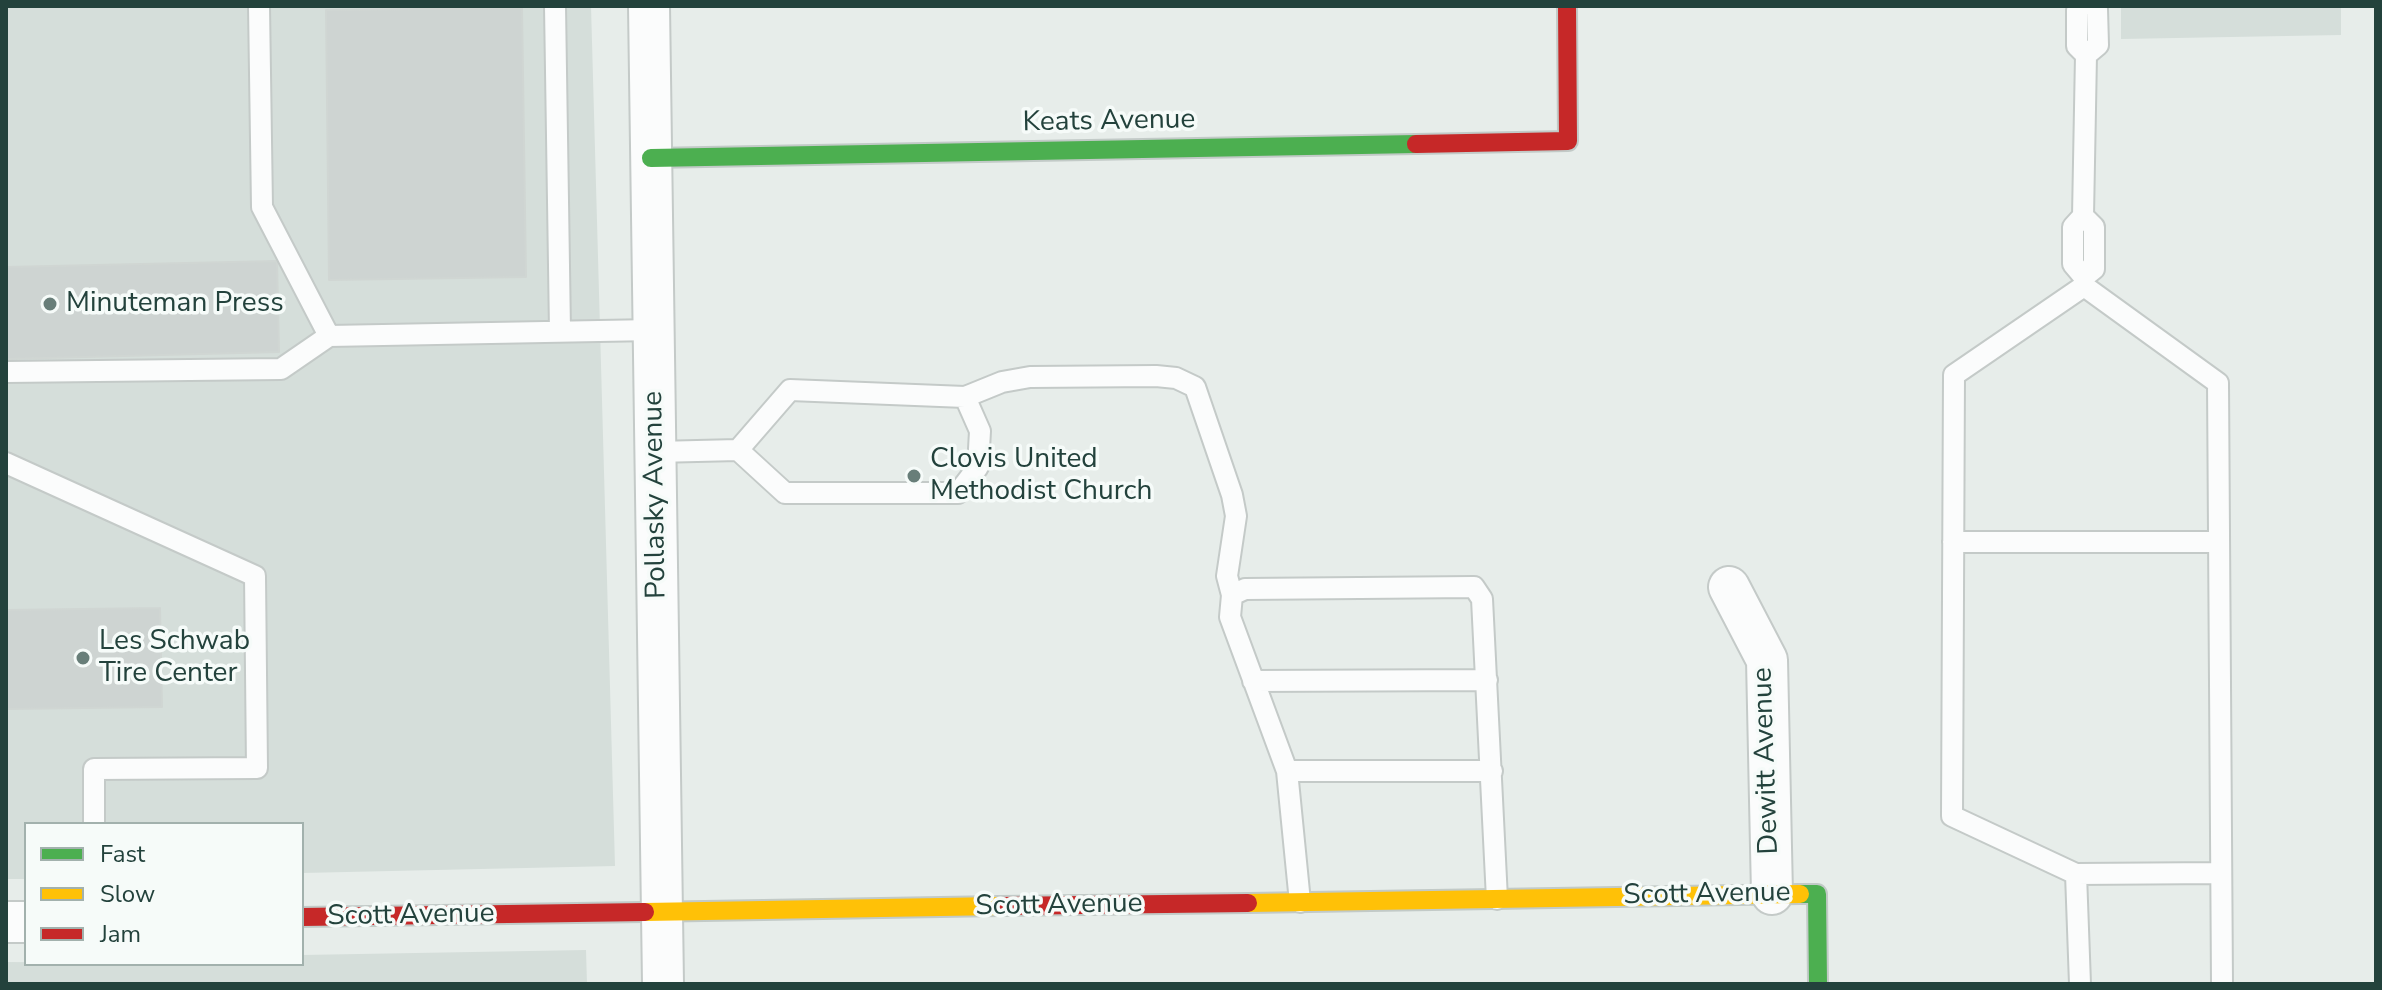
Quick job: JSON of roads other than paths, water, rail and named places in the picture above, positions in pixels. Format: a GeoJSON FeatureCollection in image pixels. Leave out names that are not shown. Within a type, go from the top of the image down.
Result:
{"type":"FeatureCollection","features":[{"type":"Feature","properties":{"kind":"street","name":"Pollasky Avenue"},"geometry":{"type":"LineString","coordinates":[[649,6],[663,984]]}},
{"type":"Feature","properties":{"kind":"street","name":"Keats Avenue"},"geometry":{"type":"LineString","coordinates":[[651,158],[1568,141],[1567,6]]}},
{"type":"Feature","properties":{"kind":"street","name":"Dewitt Avenue"},"geometry":{"type":"LineString","coordinates":[[1729,587],[1767,660],[1772,894]]}},
{"type":"Feature","properties":{"kind":"street","name":"Scott Avenue"},"geometry":{"type":"LineString","coordinates":[[304,917],[1817,894],[1818,984]]}},
{"type":"Feature","properties":{"kind":"lane"},"geometry":{"type":"LineString","coordinates":[[259,6],[262,207],[329,336]]}},
{"type":"Feature","properties":{"kind":"lane"},"geometry":{"type":"LineString","coordinates":[[555,6],[560,331]]}},
{"type":"Feature","properties":{"kind":"lane"},"geometry":{"type":"LineString","coordinates":[[2080,6],[2077,10],[2077,46],[2086,55],[2083,216],[2094,227],[2094,269],[2084,282],[1954,375],[1952,816],[2076,874],[2221,873]]}},
{"type":"Feature","properties":{"kind":"lane"},"geometry":{"type":"LineString","coordinates":[[2086,55],[2098,45],[2097,9],[2093,6]]}},
{"type":"Feature","properties":{"kind":"lane"},"geometry":{"type":"LineString","coordinates":[[2084,282],[2218,383],[2222,984]]}},
{"type":"Feature","properties":{"kind":"lane"},"geometry":{"type":"LineString","coordinates":[[6,372],[281,369],[329,336],[653,330]]}},
{"type":"Feature","properties":{"kind":"lane"},"geometry":{"type":"LineString","coordinates":[[738,450],[790,390],[965,397],[1002,382],[1030,377],[1176,378],[1195,387],[1236,516],[1227,576],[1232,595],[1230,617],[1287,771],[1300,902]]}},
{"type":"Feature","properties":{"kind":"lane"},"geometry":{"type":"LineString","coordinates":[[656,452],[738,450],[785,493],[958,493],[978,467],[980,431],[965,397]]}},
{"type":"Feature","properties":{"kind":"lane"},"geometry":{"type":"LineString","coordinates":[[6,463],[255,576],[257,768],[94,769],[94,822]]}},
{"type":"Feature","properties":{"kind":"lane"},"geometry":{"type":"LineString","coordinates":[[1953,542],[2219,542]]}},
{"type":"Feature","properties":{"kind":"lane"},"geometry":{"type":"LineString","coordinates":[[1232,595],[1245,589],[1474,587],[1482,599],[1497,899]]}},
{"type":"Feature","properties":{"kind":"lane"},"geometry":{"type":"LineString","coordinates":[[1253,681],[1487,680]]}},
{"type":"Feature","properties":{"kind":"lane"},"geometry":{"type":"LineString","coordinates":[[1287,771],[1492,771]]}},
{"type":"Feature","properties":{"kind":"lane"},"geometry":{"type":"LineString","coordinates":[[2076,874],[2080,984]]}},
{"type":"Feature","properties":{"kind":"place","name":"Minuteman Press"},"geometry":{"type":"Point","coordinates":[50,304]}},
{"type":"Feature","properties":{"kind":"place","name":"Clovis United Methodist Church"},"geometry":{"type":"Point","coordinates":[914,476]}},
{"type":"Feature","properties":{"kind":"place","name":"Les Schwab Tire Center"},"geometry":{"type":"Point","coordinates":[83,658]}}]}
